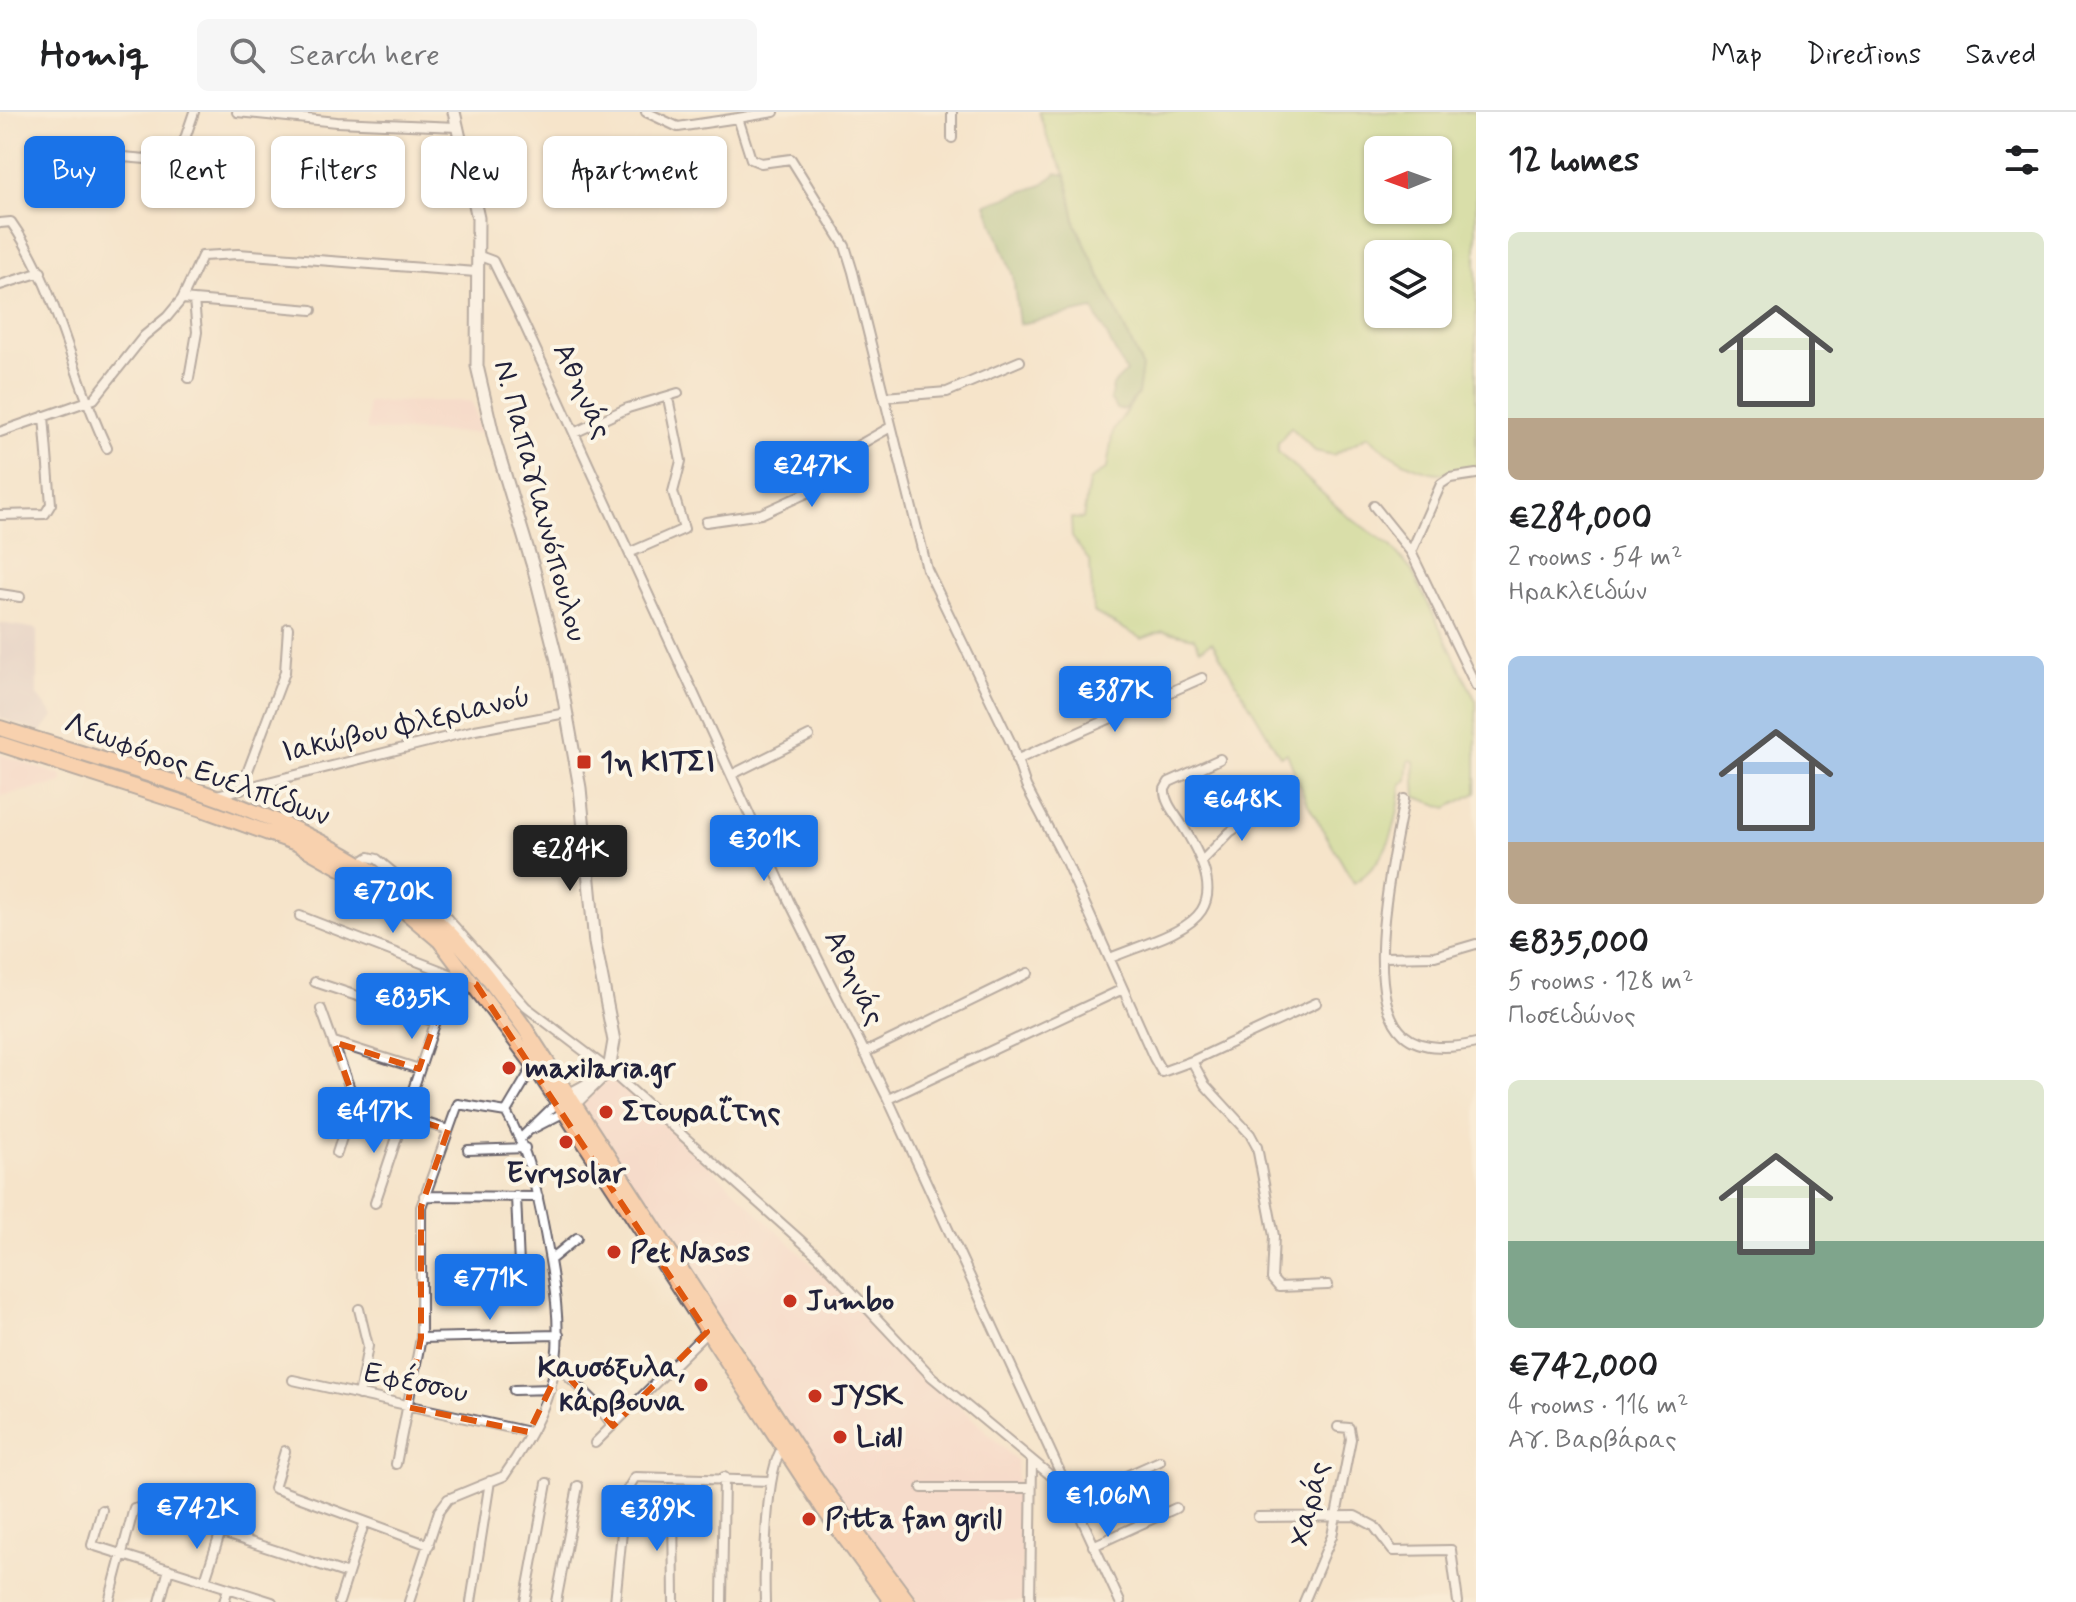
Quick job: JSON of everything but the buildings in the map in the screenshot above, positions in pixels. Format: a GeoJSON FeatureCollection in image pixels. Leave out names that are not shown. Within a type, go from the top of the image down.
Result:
{"type":"FeatureCollection","features":[{"type":"Feature","properties":{"kind":"main road","name":"Λεωφόρος Ευελπίδων"},"geometry":{"type":"LineString","coordinates":[[0,728],[210,797],[300,831],[360,863],[420,906],[465,950],[524,1027],[566,1103],[707,1332],[852,1550],[892,1602]]}},
{"type":"Feature","properties":{"kind":"main road","name":"Λεωφόρος Ευελπίδων"},"geometry":{"type":"LineString","coordinates":[[0,744],[202,809],[296,843],[381,891],[412,914],[440,941],[476,984],[534,1065],[566,1103],[818,1481],[908,1602]]}},
{"type":"Feature","properties":{"kind":"street"},"geometry":{"type":"LineString","coordinates":[[125,157],[178,159],[194,112]]}},
{"type":"Feature","properties":{"kind":"street"},"geometry":{"type":"LineString","coordinates":[[237,112],[337,122],[457,127]]}},
{"type":"Feature","properties":{"kind":"street","name":"Ν. Παπαγιαννόπουλου"},"geometry":{"type":"LineString","coordinates":[[454,112],[478,218],[475,338],[483,393],[534,570],[580,788],[591,919],[614,1041],[605,1074]]}},
{"type":"Feature","properties":{"kind":"street"},"geometry":{"type":"LineString","coordinates":[[646,112],[678,127],[774,112]]}},
{"type":"Feature","properties":{"kind":"street"},"geometry":{"type":"LineString","coordinates":[[952,112],[952,138]]}},
{"type":"Feature","properties":{"kind":"street"},"geometry":{"type":"LineString","coordinates":[[738,118],[751,159],[761,163],[791,159],[845,246],[871,333],[889,428],[927,569],[1162,1072],[1316,1003]]}},
{"type":"Feature","properties":{"kind":"street"},"geometry":{"type":"LineString","coordinates":[[0,223],[11,222],[33,254],[86,404],[107,448]]}},
{"type":"Feature","properties":{"kind":"street"},"geometry":{"type":"LineString","coordinates":[[0,432],[94,399],[144,336],[167,317],[182,299],[202,256],[212,254],[476,272]]}},
{"type":"Feature","properties":{"kind":"street","name":"Αθηνάς"},"geometry":{"type":"LineString","coordinates":[[477,255],[485,255],[493,261],[631,552],[789,901],[888,1099],[1120,1602]]}},
{"type":"Feature","properties":{"kind":"street"},"geometry":{"type":"LineString","coordinates":[[0,285],[41,272]]}},
{"type":"Feature","properties":{"kind":"street"},"geometry":{"type":"LineString","coordinates":[[182,299],[312,310]]}},
{"type":"Feature","properties":{"kind":"street"},"geometry":{"type":"LineString","coordinates":[[189,378],[197,332],[194,300]]}},
{"type":"Feature","properties":{"kind":"street"},"geometry":{"type":"LineString","coordinates":[[884,397],[947,392],[1020,361]]}},
{"type":"Feature","properties":{"kind":"street"},"geometry":{"type":"LineString","coordinates":[[574,433],[628,408],[678,393]]}},
{"type":"Feature","properties":{"kind":"street"},"geometry":{"type":"LineString","coordinates":[[631,552],[684,529],[673,492],[681,461],[669,403]]}},
{"type":"Feature","properties":{"kind":"street"},"geometry":{"type":"LineString","coordinates":[[0,515],[45,514],[51,504],[44,416]]}},
{"type":"Feature","properties":{"kind":"street"},"geometry":{"type":"LineString","coordinates":[[706,522],[761,514],[820,487],[854,448],[889,428]]}},
{"type":"Feature","properties":{"kind":"street"},"geometry":{"type":"LineString","coordinates":[[1411,552],[1441,484],[1450,478],[1476,474]]}},
{"type":"Feature","properties":{"kind":"street"},"geometry":{"type":"LineString","coordinates":[[1374,506],[1411,552],[1476,686]]}},
{"type":"Feature","properties":{"kind":"street"},"geometry":{"type":"LineString","coordinates":[[0,594],[20,597]]}},
{"type":"Feature","properties":{"kind":"street"},"geometry":{"type":"LineString","coordinates":[[241,789],[285,672],[288,628]]}},
{"type":"Feature","properties":{"kind":"street"},"geometry":{"type":"LineString","coordinates":[[1016,760],[1202,678]]}},
{"type":"Feature","properties":{"kind":"street","name":"Ιακώβου Φλεριανού"},"geometry":{"type":"LineString","coordinates":[[210,797],[475,730],[566,713]]}},
{"type":"Feature","properties":{"kind":"street"},"geometry":{"type":"LineString","coordinates":[[733,774],[809,736]]}},
{"type":"Feature","properties":{"kind":"street"},"geometry":{"type":"LineString","coordinates":[[1110,958],[1194,922],[1206,907],[1209,884],[1203,860],[1168,802],[1165,789],[1169,782],[1220,759]]}},
{"type":"Feature","properties":{"kind":"street"},"geometry":{"type":"LineString","coordinates":[[1404,799],[1384,908],[1382,957],[1394,1021],[1405,1036],[1444,1048],[1476,1043]]}},
{"type":"Feature","properties":{"kind":"street"},"geometry":{"type":"LineString","coordinates":[[1203,860],[1230,832],[1266,809]]}},
{"type":"Feature","properties":{"kind":"street"},"geometry":{"type":"LineString","coordinates":[[360,863],[373,856],[414,888],[475,945],[526,1007],[818,1256],[932,1377],[1067,1489]]}},
{"type":"Feature","properties":{"kind":"street"},"geometry":{"type":"LineString","coordinates":[[300,916],[476,984]]}},
{"type":"Feature","properties":{"kind":"street"},"geometry":{"type":"LineString","coordinates":[[1382,957],[1435,956],[1476,944]]}},
{"type":"Feature","properties":{"kind":"street"},"geometry":{"type":"LineString","coordinates":[[864,1053],[1028,973]]}},
{"type":"Feature","properties":{"kind":"street"},"geometry":{"type":"LineString","coordinates":[[375,1203],[451,976]]}},
{"type":"Feature","properties":{"kind":"street"},"geometry":{"type":"LineString","coordinates":[[315,982],[435,1022]]}},
{"type":"Feature","properties":{"kind":"street"},"geometry":{"type":"LineString","coordinates":[[888,1099],[1123,989]]}},
{"type":"Feature","properties":{"kind":"street"},"geometry":{"type":"LineString","coordinates":[[321,1009],[354,1100],[337,1153]]}},
{"type":"Feature","properties":{"kind":"street"},"geometry":{"type":"LineString","coordinates":[[334,1042],[419,1069]]}},
{"type":"Feature","properties":{"kind":"street"},"geometry":{"type":"LineString","coordinates":[[1192,1061],[1205,1085],[1250,1134],[1257,1147],[1274,1236],[1272,1279],[1279,1287],[1328,1285]]}},
{"type":"Feature","properties":{"kind":"street"},"geometry":{"type":"LineString","coordinates":[[506,1112],[534,1065]]}},
{"type":"Feature","properties":{"kind":"street"},"geometry":{"type":"LineString","coordinates":[[521,1138],[605,1074]]}},
{"type":"Feature","properties":{"kind":"street"},"geometry":{"type":"LineString","coordinates":[[354,1100],[448,1130]]}},
{"type":"Feature","properties":{"kind":"street"},"geometry":{"type":"LineString","coordinates":[[396,1464],[421,1338],[420,1228],[424,1196],[458,1104],[506,1112]]}},
{"type":"Feature","properties":{"kind":"street"},"geometry":{"type":"LineString","coordinates":[[409,1602],[439,1511],[448,1499],[504,1476],[551,1389],[556,1364],[560,1314],[538,1197],[525,1148],[506,1112]]}},
{"type":"Feature","properties":{"kind":"street"},"geometry":{"type":"LineString","coordinates":[[468,1150],[525,1148]]}},
{"type":"Feature","properties":{"kind":"street"},"geometry":{"type":"LineString","coordinates":[[424,1196],[538,1197]]}},
{"type":"Feature","properties":{"kind":"street"},"geometry":{"type":"LineString","coordinates":[[516,1196],[520,1289]]}},
{"type":"Feature","properties":{"kind":"street"},"geometry":{"type":"LineString","coordinates":[[550,1260],[577,1238]]}},
{"type":"Feature","properties":{"kind":"street"},"geometry":{"type":"LineString","coordinates":[[359,1309],[368,1346],[359,1395]]}},
{"type":"Feature","properties":{"kind":"street"},"geometry":{"type":"LineString","coordinates":[[595,1443],[707,1332]]}},
{"type":"Feature","properties":{"kind":"street"},"geometry":{"type":"LineString","coordinates":[[421,1338],[559,1335]]}},
{"type":"Feature","properties":{"kind":"street"},"geometry":{"type":"LineString","coordinates":[[556,1364],[595,1402],[613,1426]]}},
{"type":"Feature","properties":{"kind":"street","name":"Εφέσσου"},"geometry":{"type":"LineString","coordinates":[[293,1380],[529,1432]]}},
{"type":"Feature","properties":{"kind":"street"},"geometry":{"type":"LineString","coordinates":[[514,1390],[551,1389]]}},
{"type":"Feature","properties":{"kind":"street","name":"Χαράς"},"geometry":{"type":"LineString","coordinates":[[1304,1602],[1332,1536],[1351,1439],[1349,1428],[1338,1427]]}},
{"type":"Feature","properties":{"kind":"street"},"geometry":{"type":"LineString","coordinates":[[765,1602],[771,1481],[776,1455],[783,1447]]}},
{"type":"Feature","properties":{"kind":"street"},"geometry":{"type":"LineString","coordinates":[[285,1451],[274,1488],[364,1524],[429,1545]]}},
{"type":"Feature","properties":{"kind":"street"},"geometry":{"type":"LineString","coordinates":[[1072,1500],[1160,1461]]}},
{"type":"Feature","properties":{"kind":"street"},"geometry":{"type":"LineString","coordinates":[[1030,1602],[1029,1488],[1032,1462]]}},
{"type":"Feature","properties":{"kind":"street"},"geometry":{"type":"LineString","coordinates":[[615,1602],[629,1482],[646,1475],[771,1481]]}},
{"type":"Feature","properties":{"kind":"street"},"geometry":{"type":"LineString","coordinates":[[722,1602],[724,1477]]}},
{"type":"Feature","properties":{"kind":"street"},"geometry":{"type":"LineString","coordinates":[[471,1602],[490,1481]]}},
{"type":"Feature","properties":{"kind":"street"},"geometry":{"type":"LineString","coordinates":[[525,1602],[547,1483]]}},
{"type":"Feature","properties":{"kind":"street"},"geometry":{"type":"LineString","coordinates":[[556,1602],[578,1486]]}},
{"type":"Feature","properties":{"kind":"street"},"geometry":{"type":"LineString","coordinates":[[922,1488],[1029,1488]]}},
{"type":"Feature","properties":{"kind":"street"},"geometry":{"type":"LineString","coordinates":[[205,1580],[232,1497]]}},
{"type":"Feature","properties":{"kind":"street"},"geometry":{"type":"LineString","coordinates":[[673,1503],[674,1602]]}},
{"type":"Feature","properties":{"kind":"street"},"geometry":{"type":"LineString","coordinates":[[109,1602],[134,1508]]}},
{"type":"Feature","properties":{"kind":"street"},"geometry":{"type":"LineString","coordinates":[[1093,1546],[1176,1508]]}},
{"type":"Feature","properties":{"kind":"street"},"geometry":{"type":"LineString","coordinates":[[102,1510],[92,1545],[272,1602]]}},
{"type":"Feature","properties":{"kind":"street"},"geometry":{"type":"LineString","coordinates":[[1258,1517],[1355,1516],[1364,1519],[1393,1551],[1451,1550],[1458,1602]]}},
{"type":"Feature","properties":{"kind":"street"},"geometry":{"type":"LineString","coordinates":[[339,1602],[364,1524]]}},
{"type":"Feature","properties":{"kind":"street"},"geometry":{"type":"LineString","coordinates":[[219,1532],[348,1574]]}},
{"type":"Feature","properties":{"kind":"street"},"geometry":{"type":"LineString","coordinates":[[160,1602],[169,1569]]}},
{"type":"Feature","properties":{"kind":"street"},"geometry":{"type":"LineString","coordinates":[[224,1602],[228,1588]]}},
{"type":"Feature","properties":{"kind":"highlighted area"},"geometry":{"type":"Polygon","coordinates":[[[451,976],[476,984],[707,1332],[613,1426],[560,1368],[529,1432],[407,1407],[421,1338],[421,1207],[448,1130],[354,1100],[334,1042],[419,1069],[451,976]]]}},
{"type":"Feature","properties":{"kind":"shaded area"},"geometry":{"type":"Polygon","coordinates":[[[471,401],[483,433],[367,430],[367,402],[471,401]]]}},
{"type":"Feature","properties":{"kind":"shaded area"},"geometry":{"type":"Polygon","coordinates":[[[0,623],[37,629],[37,695],[54,716],[41,733],[0,718],[0,623]]]}},
{"type":"Feature","properties":{"kind":"shaded area"},"geometry":{"type":"Polygon","coordinates":[[[0,754],[62,776],[62,783],[0,796],[0,754]]]}},
{"type":"Feature","properties":{"kind":"shaded area"},"geometry":{"type":"Polygon","coordinates":[[[609,1070],[1016,1460],[1025,1602],[919,1602],[870,1545],[575,1107],[609,1070]]]}},
{"type":"Feature","properties":{"kind":"green space"},"geometry":{"type":"Polygon","coordinates":[[[1039,112],[1476,112],[1476,466],[1462,472],[1447,473],[1418,468],[1391,454],[1368,436],[1333,455],[1315,451],[1291,427],[1278,443],[1278,452],[1346,515],[1391,546],[1412,571],[1476,701],[1476,793],[1447,808],[1416,797],[1414,761],[1409,760],[1407,780],[1401,784],[1390,840],[1376,863],[1354,883],[1305,799],[1287,753],[1280,756],[1212,642],[1200,649],[1194,638],[1163,631],[1142,639],[1093,612],[1090,562],[1072,537],[1071,518],[1083,519],[1089,481],[1107,468],[1113,431],[1138,394],[1142,366],[1076,225],[1066,175],[1049,143],[1039,112]]]}},
{"type":"Feature","properties":{"kind":"green space"},"geometry":{"type":"Polygon","coordinates":[[[1056,173],[1066,175],[1076,225],[1142,366],[1138,393],[1126,409],[1118,410],[1110,400],[1113,385],[1126,372],[1093,309],[1019,324],[1013,276],[986,204],[1042,185],[1056,173]]]}},
{"type":"Feature","properties":{"kind":"place","name":"1η ΚΙΤΣΙ"},"geometry":{"type":"Point","coordinates":[584,762]}},
{"type":"Feature","properties":{"kind":"place","name":"maxilaria.gr"},"geometry":{"type":"Point","coordinates":[509,1068]}},
{"type":"Feature","properties":{"kind":"place","name":"Στουραΐτης"},"geometry":{"type":"Point","coordinates":[606,1112]}},
{"type":"Feature","properties":{"kind":"place","name":"Evrysolar"},"geometry":{"type":"Point","coordinates":[566,1142]}},
{"type":"Feature","properties":{"kind":"place","name":"Pet Nasos"},"geometry":{"type":"Point","coordinates":[614,1252]}},
{"type":"Feature","properties":{"kind":"place","name":"Jumbo"},"geometry":{"type":"Point","coordinates":[790,1301]}},
{"type":"Feature","properties":{"kind":"place","name":"Καυσόξυλα, κάρβουνα"},"geometry":{"type":"Point","coordinates":[701,1385]}},
{"type":"Feature","properties":{"kind":"place","name":"JYSK"},"geometry":{"type":"Point","coordinates":[815,1396]}},
{"type":"Feature","properties":{"kind":"place","name":"Lidl"},"geometry":{"type":"Point","coordinates":[840,1437]}},
{"type":"Feature","properties":{"kind":"place","name":"Pitta fan grill"},"geometry":{"type":"Point","coordinates":[809,1519]}}]}
